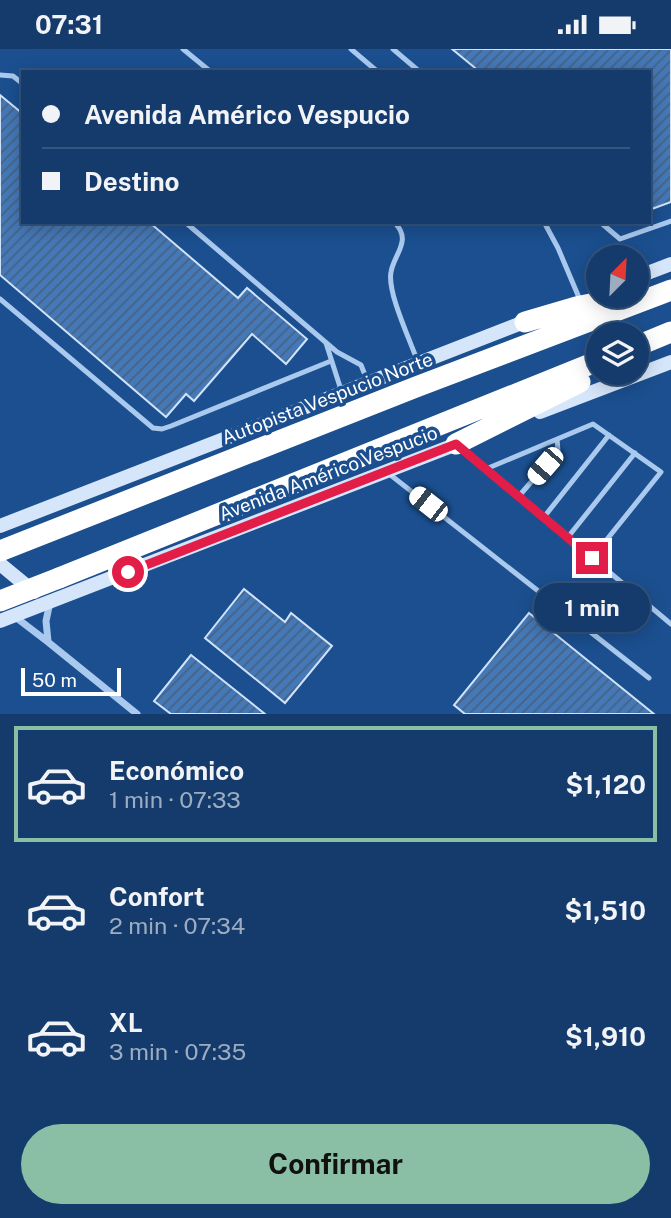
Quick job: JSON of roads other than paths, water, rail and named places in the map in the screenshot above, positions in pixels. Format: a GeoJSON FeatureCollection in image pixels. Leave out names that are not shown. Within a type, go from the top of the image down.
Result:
{"type":"FeatureCollection","features":[{"type":"Feature","properties":{"kind":"highway"},"geometry":{"type":"LineString","coordinates":[[649,292],[671,289]]}},
{"type":"Feature","properties":{"kind":"highway","name":"Autopista Vespucio Norte"},"geometry":{"type":"LineString","coordinates":[[7,548],[671,289]]}},
{"type":"Feature","properties":{"kind":"highway"},"geometry":{"type":"LineString","coordinates":[[525,322],[586,305]]}},
{"type":"Feature","properties":{"kind":"highway"},"geometry":{"type":"LineString","coordinates":[[4,615],[59,578],[586,366]]}},
{"type":"Feature","properties":{"kind":"highway"},"geometry":{"type":"LineString","coordinates":[[456,444],[586,379]]}},
{"type":"Feature","properties":{"kind":"main road"},"geometry":{"type":"LineString","coordinates":[[649,272],[671,264]]}},
{"type":"Feature","properties":{"kind":"main road"},"geometry":{"type":"LineString","coordinates":[[0,526],[586,298]]}},
{"type":"Feature","properties":{"kind":"main road","name":"Avenida Américo Vespucio"},"geometry":{"type":"LineString","coordinates":[[4,615],[50,603],[671,362]]}},
{"type":"Feature","properties":{"kind":"main road"},"geometry":{"type":"LineString","coordinates":[[0,564],[50,603]]}},
{"type":"Feature","properties":{"kind":"street"},"geometry":{"type":"LineString","coordinates":[[48,642],[46,621],[50,603]]}},
{"type":"Feature","properties":{"kind":"street"},"geometry":{"type":"LineString","coordinates":[[4,615],[48,642],[137,714]]}},
{"type":"Feature","properties":{"kind":"lane"},"geometry":{"type":"LineString","coordinates":[[183,49],[209,70]]}},
{"type":"Feature","properties":{"kind":"lane"},"geometry":{"type":"LineString","coordinates":[[351,49],[375,70]]}},
{"type":"Feature","properties":{"kind":"lane"},"geometry":{"type":"LineString","coordinates":[[393,49],[418,70]]}},
{"type":"Feature","properties":{"kind":"lane"},"geometry":{"type":"LineString","coordinates":[[0,75],[13,76],[21,82]]}},
{"type":"Feature","properties":{"kind":"lane"},"geometry":{"type":"LineString","coordinates":[[602,224],[620,239],[671,221]]}},
{"type":"Feature","properties":{"kind":"lane"},"geometry":{"type":"LineString","coordinates":[[187,224],[337,352],[361,365],[369,383]]}},
{"type":"Feature","properties":{"kind":"lane"},"geometry":{"type":"LineString","coordinates":[[395,224],[403,235],[391,271],[390,287],[418,363]]}},
{"type":"Feature","properties":{"kind":"lane"},"geometry":{"type":"LineString","coordinates":[[545,224],[580,300]]}},
{"type":"Feature","properties":{"kind":"lane"},"geometry":{"type":"LineString","coordinates":[[0,299],[153,428],[171,426],[331,361]]}},
{"type":"Feature","properties":{"kind":"lane"},"geometry":{"type":"LineString","coordinates":[[326,342],[342,393]]}},
{"type":"Feature","properties":{"kind":"lane"},"geometry":{"type":"LineString","coordinates":[[486,469],[593,424],[661,472],[592,558]]}},
{"type":"Feature","properties":{"kind":"lane"},"geometry":{"type":"LineString","coordinates":[[544,517],[609,435]]}},
{"type":"Feature","properties":{"kind":"lane"},"geometry":{"type":"LineString","coordinates":[[519,496],[558,451],[557,439]]}},
{"type":"Feature","properties":{"kind":"lane"},"geometry":{"type":"LineString","coordinates":[[456,444],[671,624]]}},
{"type":"Feature","properties":{"kind":"lane"},"geometry":{"type":"LineString","coordinates":[[568,537],[635,453]]}},
{"type":"Feature","properties":{"kind":"lane"},"geometry":{"type":"LineString","coordinates":[[386,471],[649,678]]}}]}
